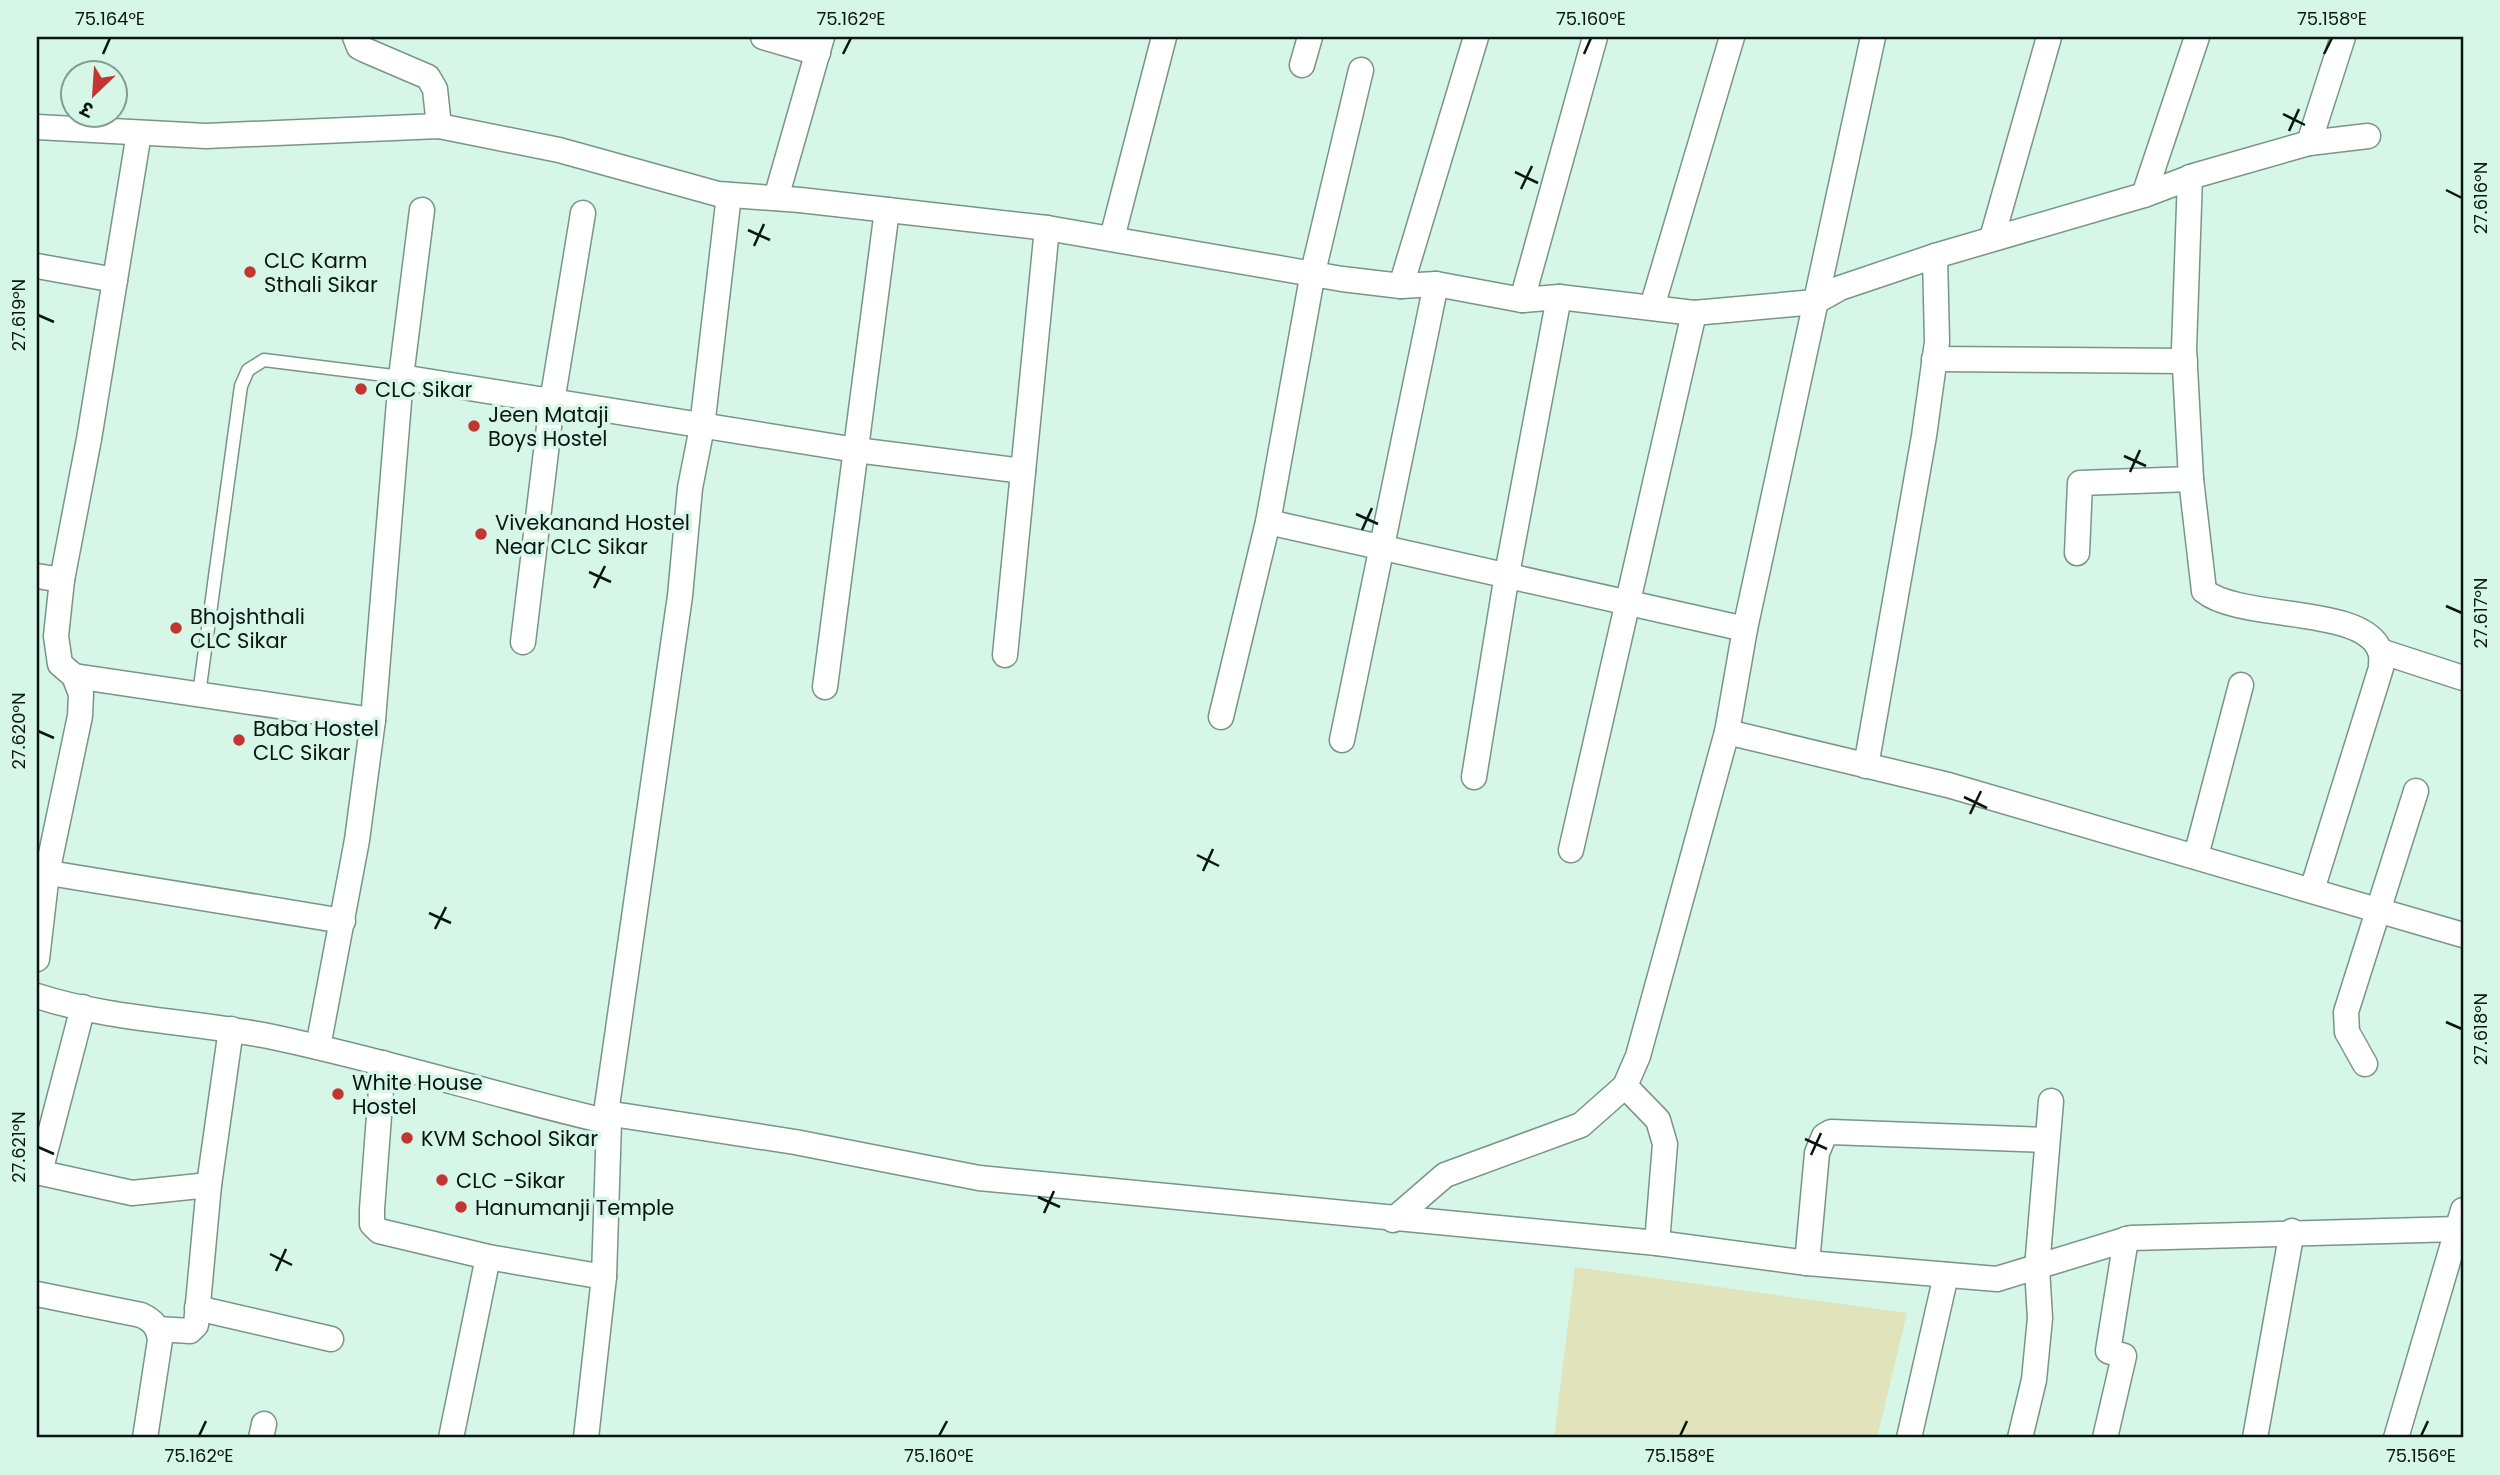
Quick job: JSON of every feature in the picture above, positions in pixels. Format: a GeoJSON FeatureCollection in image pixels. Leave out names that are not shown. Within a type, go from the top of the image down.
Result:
{"type":"FeatureCollection","features":[{"type":"Feature","properties":{"kind":"street"},"geometry":{"type":"LineString","coordinates":[[355,37],[359,47],[428,77],[435,89],[439,126]]}},
{"type":"Feature","properties":{"kind":"street"},"geometry":{"type":"LineString","coordinates":[[763,37],[820,45],[776,198]]}},
{"type":"Feature","properties":{"kind":"street"},"geometry":{"type":"LineString","coordinates":[[1112,238],[1164,37]]}},
{"type":"Feature","properties":{"kind":"street"},"geometry":{"type":"LineString","coordinates":[[1302,65],[1310,37]]}},
{"type":"Feature","properties":{"kind":"street"},"geometry":{"type":"LineString","coordinates":[[1401,286],[1476,37]]}},
{"type":"Feature","properties":{"kind":"street"},"geometry":{"type":"LineString","coordinates":[[1522,300],[1595,37]]}},
{"type":"Feature","properties":{"kind":"street"},"geometry":{"type":"LineString","coordinates":[[1652,307],[1732,37]]}},
{"type":"Feature","properties":{"kind":"street"},"geometry":{"type":"LineString","coordinates":[[1393,1220],[1446,1175],[1581,1125],[1601,1111],[1625,1086],[1638,1056],[1727,732],[1745,629],[1873,37]]}},
{"type":"Feature","properties":{"kind":"street"},"geometry":{"type":"LineString","coordinates":[[1992,238],[2049,37]]}},
{"type":"Feature","properties":{"kind":"street"},"geometry":{"type":"LineString","coordinates":[[2144,195],[2197,37]]}},
{"type":"Feature","properties":{"kind":"street"},"geometry":{"type":"LineString","coordinates":[[2309,143],[2343,37]]}},
{"type":"Feature","properties":{"kind":"street"},"geometry":{"type":"LineString","coordinates":[[1221,716],[1268,522],[1313,272],[1361,70]]}},
{"type":"Feature","properties":{"kind":"street"},"geometry":{"type":"LineString","coordinates":[[37,127],[206,136],[439,126],[559,150],[729,195],[1047,228],[1342,279],[1401,286],[1436,284],[1522,300],[1559,297],[1694,313],[1815,302],[1840,288],[1935,256],[2144,195],[2190,177],[2309,143],[2368,136]]}},
{"type":"Feature","properties":{"kind":"street"},"geometry":{"type":"LineString","coordinates":[[37,959],[42,872],[80,716],[81,694],[74,676],[60,664],[55,636],[62,580],[139,133]]}},
{"type":"Feature","properties":{"kind":"street"},"geometry":{"type":"LineString","coordinates":[[2190,177],[2185,361],[2191,480],[2204,591],[2223,603],[2341,622],[2368,636],[2380,651],[2463,678]]}},
{"type":"Feature","properties":{"kind":"street"},"geometry":{"type":"LineString","coordinates":[[586,1438],[604,1277],[607,1118],[680,596],[690,488],[702,427],[729,195]]}},
{"type":"Feature","properties":{"kind":"street"},"geometry":{"type":"LineString","coordinates":[[318,1047],[343,921],[373,720],[401,377],[422,210]]}},
{"type":"Feature","properties":{"kind":"street"},"geometry":{"type":"LineString","coordinates":[[825,687],[887,210]]}},
{"type":"Feature","properties":{"kind":"street"},"geometry":{"type":"LineString","coordinates":[[523,642],[552,402],[583,213]]}},
{"type":"Feature","properties":{"kind":"street"},"geometry":{"type":"LineString","coordinates":[[1005,655],[1047,228]]}},
{"type":"Feature","properties":{"kind":"street"},"geometry":{"type":"LineString","coordinates":[[1866,766],[1934,359],[1935,256]]}},
{"type":"Feature","properties":{"kind":"street"},"geometry":{"type":"LineString","coordinates":[[37,266],[115,280]]}},
{"type":"Feature","properties":{"kind":"street"},"geometry":{"type":"LineString","coordinates":[[1342,740],[1436,284]]}},
{"type":"Feature","properties":{"kind":"street"},"geometry":{"type":"LineString","coordinates":[[1474,777],[1507,574],[1559,297]]}},
{"type":"Feature","properties":{"kind":"street"},"geometry":{"type":"LineString","coordinates":[[1571,850],[1694,313]]}},
{"type":"Feature","properties":{"kind":"street"},"geometry":{"type":"LineString","coordinates":[[1934,359],[2185,361]]}},
{"type":"Feature","properties":{"kind":"street"},"geometry":{"type":"LineString","coordinates":[[401,377],[702,427],[1023,471]]}},
{"type":"Feature","properties":{"kind":"street"},"geometry":{"type":"LineString","coordinates":[[2077,553],[2080,483],[2191,480]]}},
{"type":"Feature","properties":{"kind":"street"},"geometry":{"type":"LineString","coordinates":[[1268,522],[1745,629]]}},
{"type":"Feature","properties":{"kind":"street"},"geometry":{"type":"LineString","coordinates":[[37,576],[62,580]]}},
{"type":"Feature","properties":{"kind":"street"},"geometry":{"type":"LineString","coordinates":[[2312,890],[2381,668],[2380,651]]}},
{"type":"Feature","properties":{"kind":"street"},"geometry":{"type":"LineString","coordinates":[[74,676],[373,720]]}},
{"type":"Feature","properties":{"kind":"street"},"geometry":{"type":"LineString","coordinates":[[2196,856],[2241,685]]}},
{"type":"Feature","properties":{"kind":"street"},"geometry":{"type":"LineString","coordinates":[[1727,732],[1948,785],[2463,936]]}},
{"type":"Feature","properties":{"kind":"street"},"geometry":{"type":"LineString","coordinates":[[2365,1064],[2347,1032],[2346,1012],[2376,909],[2416,791]]}},
{"type":"Feature","properties":{"kind":"street"},"geometry":{"type":"LineString","coordinates":[[42,872],[343,921]]}},
{"type":"Feature","properties":{"kind":"street"},"geometry":{"type":"LineString","coordinates":[[37,996],[83,1007],[169,1022],[231,1029],[318,1047],[498,1096],[607,1118],[795,1142],[979,1178],[1393,1220],[1657,1243],[1807,1263],[1997,1279],[2126,1240],[2173,1235],[2292,1231],[2371,1233],[2460,1219],[2396,1438]]}},
{"type":"Feature","properties":{"kind":"street"},"geometry":{"type":"LineString","coordinates":[[83,1007],[38,1172],[132,1194],[209,1185]]}},
{"type":"Feature","properties":{"kind":"street"},"geometry":{"type":"LineString","coordinates":[[158,1329],[194,1329],[209,1185],[231,1029]]}},
{"type":"Feature","properties":{"kind":"street"},"geometry":{"type":"LineString","coordinates":[[383,1063],[372,1224],[379,1231],[488,1257],[604,1277]]}},
{"type":"Feature","properties":{"kind":"street"},"geometry":{"type":"LineString","coordinates":[[1625,1086],[1658,1120],[1665,1144],[1657,1243]]}},
{"type":"Feature","properties":{"kind":"street"},"geometry":{"type":"LineString","coordinates":[[2020,1438],[2035,1381],[2040,1318],[2037,1268],[2046,1140],[2052,1101]]}},
{"type":"Feature","properties":{"kind":"street"},"geometry":{"type":"LineString","coordinates":[[1807,1263],[1817,1153],[1824,1136],[1831,1132],[2046,1140]]}},
{"type":"Feature","properties":{"kind":"street"},"geometry":{"type":"LineString","coordinates":[[2255,1438],[2292,1231]]}},
{"type":"Feature","properties":{"kind":"street"},"geometry":{"type":"LineString","coordinates":[[2105,1438],[2124,1356],[2108,1351],[2126,1240]]}},
{"type":"Feature","properties":{"kind":"street"},"geometry":{"type":"LineString","coordinates":[[452,1438],[488,1257]]}},
{"type":"Feature","properties":{"kind":"street"},"geometry":{"type":"LineString","coordinates":[[1909,1438],[1946,1275]]}},
{"type":"Feature","properties":{"kind":"street"},"geometry":{"type":"LineString","coordinates":[[37,1294],[141,1315],[152,1320],[158,1329],[160,1340],[145,1438]]}},
{"type":"Feature","properties":{"kind":"street"},"geometry":{"type":"LineString","coordinates":[[197,1308],[331,1339]]}},
{"type":"Feature","properties":{"kind":"lane"},"geometry":{"type":"LineString","coordinates":[[199,694],[241,386],[248,370],[264,360],[401,377]]}},
{"type":"Feature","properties":{"kind":"green space"},"geometry":{"type":"Polygon","coordinates":[[[1575,1267],[1907,1313],[1877,1438],[1554,1438],[1575,1267]]]}},
{"type":"Feature","properties":{"kind":"place","name":"CLC Karm Sthali Sikar"},"geometry":{"type":"Point","coordinates":[250,272]}},
{"type":"Feature","properties":{"kind":"place","name":"CLC Sikar"},"geometry":{"type":"Point","coordinates":[361,389]}},
{"type":"Feature","properties":{"kind":"place","name":"Jeen Mataji Boys Hostel"},"geometry":{"type":"Point","coordinates":[474,426]}},
{"type":"Feature","properties":{"kind":"place","name":"Vivekanand Hostel Near CLC Sikar"},"geometry":{"type":"Point","coordinates":[481,534]}},
{"type":"Feature","properties":{"kind":"place","name":"Bhojshthali CLC Sikar"},"geometry":{"type":"Point","coordinates":[176,628]}},
{"type":"Feature","properties":{"kind":"place","name":"Baba Hostel CLC Sikar"},"geometry":{"type":"Point","coordinates":[239,740]}},
{"type":"Feature","properties":{"kind":"place","name":"White House Hostel"},"geometry":{"type":"Point","coordinates":[338,1094]}},
{"type":"Feature","properties":{"kind":"place","name":"KVM School Sikar"},"geometry":{"type":"Point","coordinates":[407,1138]}},
{"type":"Feature","properties":{"kind":"place","name":"CLC -Sikar"},"geometry":{"type":"Point","coordinates":[442,1180]}},
{"type":"Feature","properties":{"kind":"place","name":"Hanumanji Temple"},"geometry":{"type":"Point","coordinates":[461,1207]}}]}
